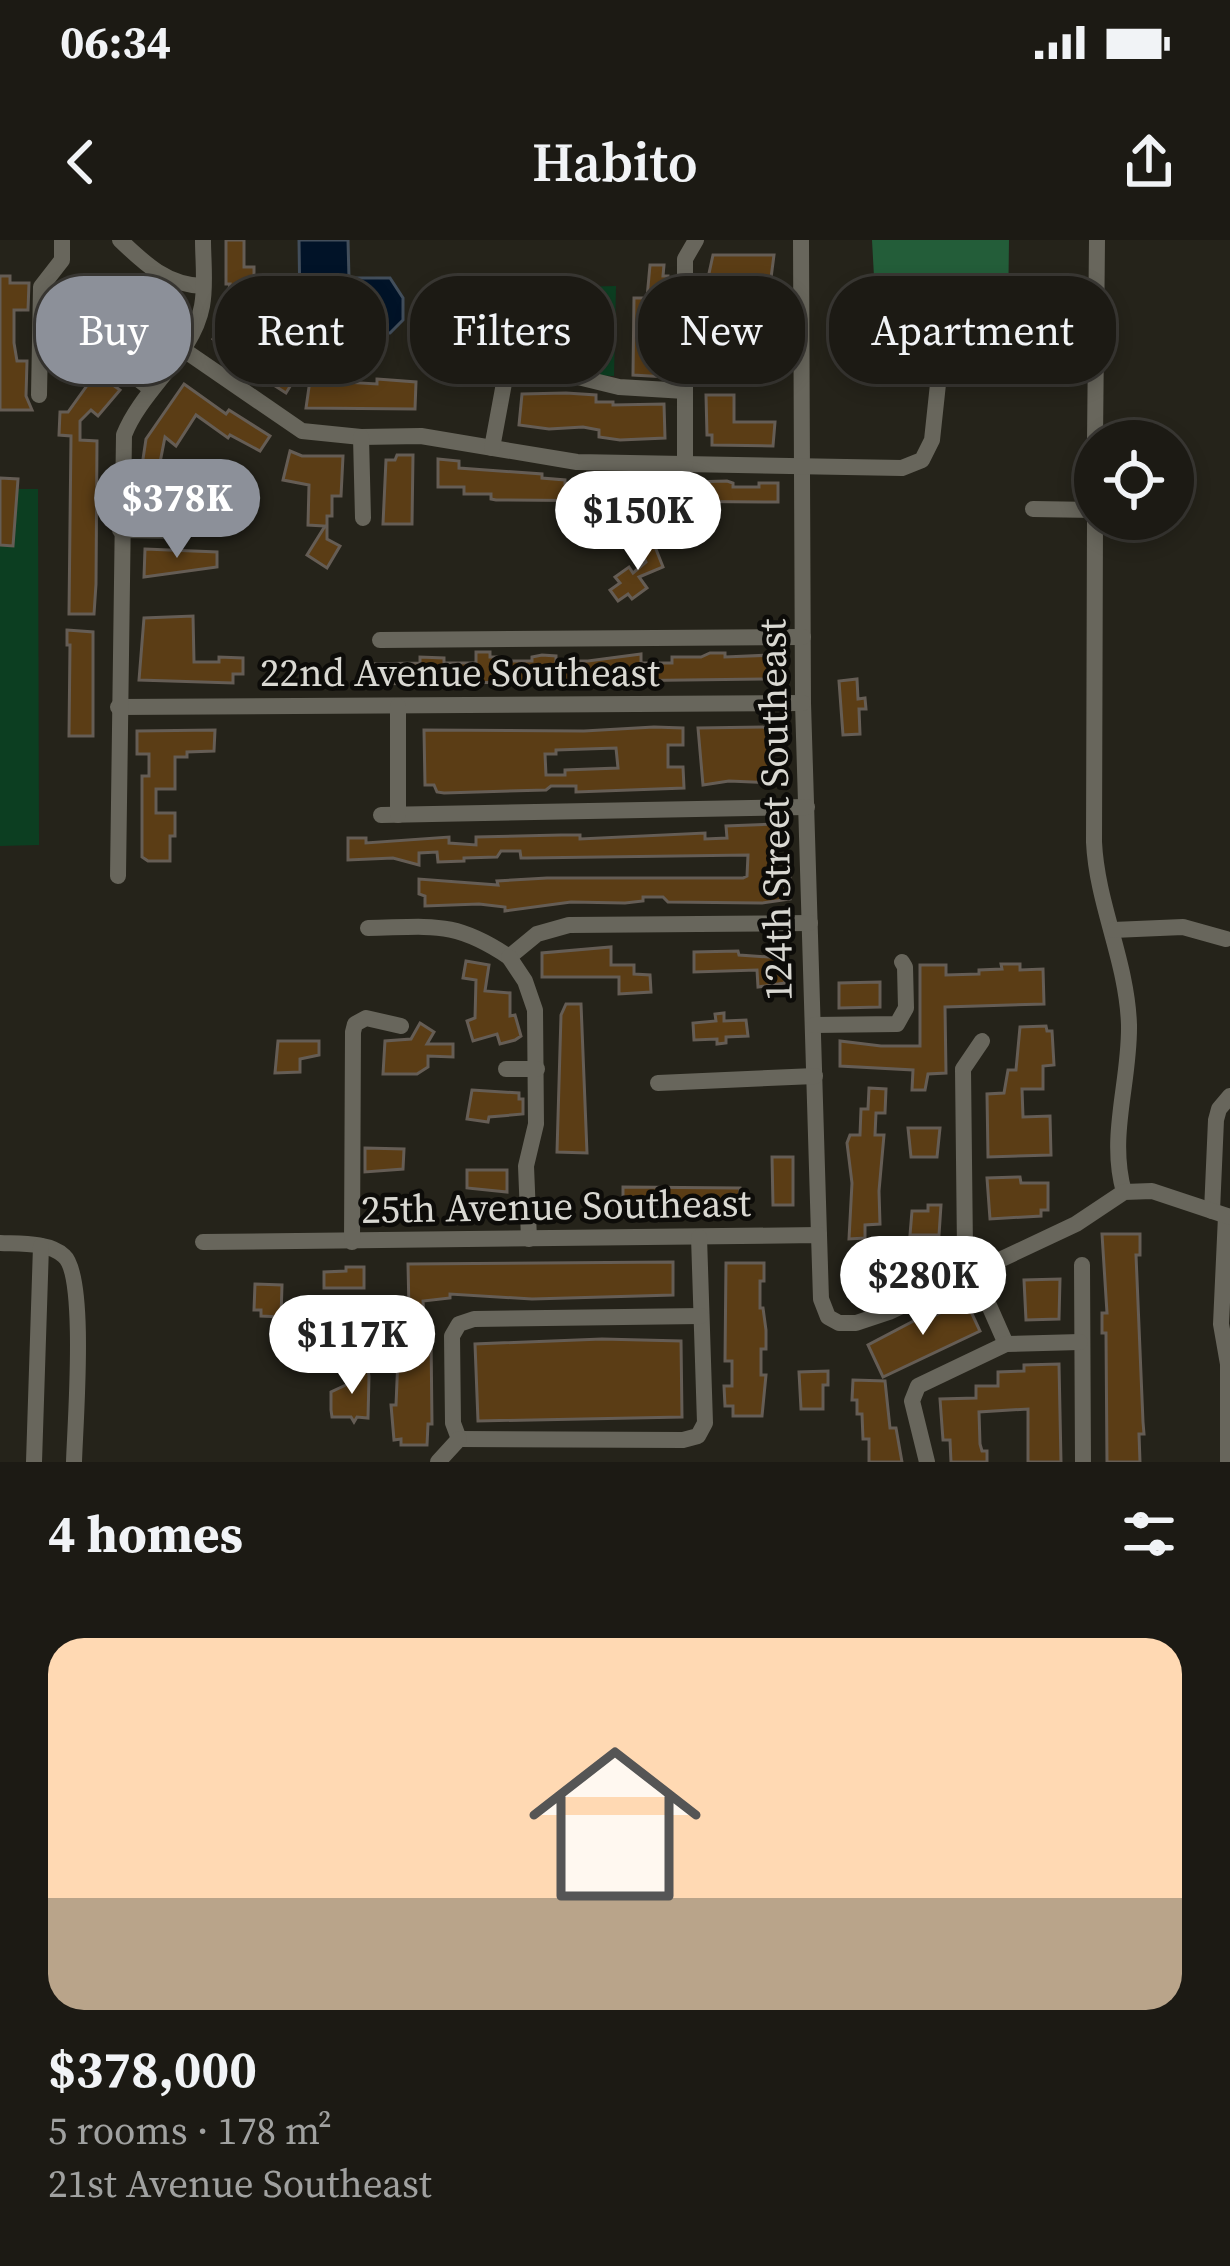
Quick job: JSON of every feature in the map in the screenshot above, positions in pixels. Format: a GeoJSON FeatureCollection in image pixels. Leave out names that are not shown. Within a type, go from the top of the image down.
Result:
{"type":"FeatureCollection","features":[{"type":"Feature","properties":{"kind":"street"},"geometry":{"type":"LineString","coordinates":[[120,240],[152,270],[186,286],[203,286]]}},
{"type":"Feature","properties":{"kind":"street"},"geometry":{"type":"LineString","coordinates":[[191,333],[203,286],[203,240]]}},
{"type":"Feature","properties":{"kind":"street"},"geometry":{"type":"LineString","coordinates":[[685,465],[685,260],[696,240]]}},
{"type":"Feature","properties":{"kind":"street","name":"124th Street Southeast"},"geometry":{"type":"LineString","coordinates":[[801,240],[802,703],[819,1235]]}},
{"type":"Feature","properties":{"kind":"street"},"geometry":{"type":"LineString","coordinates":[[1096,240],[1096,420]]}},
{"type":"Feature","properties":{"kind":"street"},"geometry":{"type":"LineString","coordinates":[[39,395],[40,287],[62,260],[62,241]]}},
{"type":"Feature","properties":{"kind":"street"},"geometry":{"type":"LineString","coordinates":[[191,355],[302,431],[422,436],[577,463],[902,468],[922,460],[932,440],[938,384]]}},
{"type":"Feature","properties":{"kind":"street"},"geometry":{"type":"LineString","coordinates":[[492,448],[508,368],[523,376],[578,377],[619,387],[685,391]]}},
{"type":"Feature","properties":{"kind":"street"},"geometry":{"type":"LineString","coordinates":[[144,384],[151,389]]}},
{"type":"Feature","properties":{"kind":"street"},"geometry":{"type":"LineString","coordinates":[[118,876],[124,435],[155,384]]}},
{"type":"Feature","properties":{"kind":"street"},"geometry":{"type":"LineString","coordinates":[[361,437],[363,518]]}},
{"type":"Feature","properties":{"kind":"street"},"geometry":{"type":"LineString","coordinates":[[1033,509],[1074,510]]}},
{"type":"Feature","properties":{"kind":"street"},"geometry":{"type":"LineString","coordinates":[[121,530],[186,531]]}},
{"type":"Feature","properties":{"kind":"street"},"geometry":{"type":"LineString","coordinates":[[1095,540],[1094,842],[1096,880],[1125,975],[1128,1073],[1117,1135],[1124,1192]]}},
{"type":"Feature","properties":{"kind":"street"},"geometry":{"type":"LineString","coordinates":[[380,640],[802,637]]}},
{"type":"Feature","properties":{"kind":"street","name":"22nd Avenue Southeast"},"geometry":{"type":"LineString","coordinates":[[118,707],[802,703]]}},
{"type":"Feature","properties":{"kind":"street"},"geometry":{"type":"LineString","coordinates":[[398,706],[389,815],[806,807]]}},
{"type":"Feature","properties":{"kind":"street"},"geometry":{"type":"LineString","coordinates":[[509,957],[537,934],[568,926],[810,923]]}},
{"type":"Feature","properties":{"kind":"street"},"geometry":{"type":"LineString","coordinates":[[368,928],[450,926],[477,935],[509,957],[525,981],[536,1010],[537,1069],[536,1124],[526,1166],[529,1239]]}},
{"type":"Feature","properties":{"kind":"street"},"geometry":{"type":"LineString","coordinates":[[1114,930],[1183,927],[1226,939]]}},
{"type":"Feature","properties":{"kind":"street"},"geometry":{"type":"LineString","coordinates":[[814,1025],[897,1024],[906,1008],[902,962]]}},
{"type":"Feature","properties":{"kind":"street"},"geometry":{"type":"LineString","coordinates":[[352,1242],[353,1032],[365,1018],[401,1026]]}},
{"type":"Feature","properties":{"kind":"street"},"geometry":{"type":"LineString","coordinates":[[982,1041],[963,1069],[965,1251],[1006,1344]]}},
{"type":"Feature","properties":{"kind":"street"},"geometry":{"type":"LineString","coordinates":[[506,1070],[537,1069]]}},
{"type":"Feature","properties":{"kind":"street"},"geometry":{"type":"LineString","coordinates":[[658,1083],[815,1076]]}},
{"type":"Feature","properties":{"kind":"street"},"geometry":{"type":"LineString","coordinates":[[1228,1462],[1228,1364],[1220,1324],[1223,1214],[1216,1120],[1230,1096]]}},
{"type":"Feature","properties":{"kind":"street"},"geometry":{"type":"LineString","coordinates":[[819,1235],[821,1299],[828,1317],[856,1323],[1076,1224],[1124,1192],[1152,1191],[1223,1214]]}},
{"type":"Feature","properties":{"kind":"street","name":"25th Avenue Southeast"},"geometry":{"type":"LineString","coordinates":[[202,1242],[819,1235]]}},
{"type":"Feature","properties":{"kind":"street"},"geometry":{"type":"LineString","coordinates":[[438,1462],[459,1439],[683,1440],[698,1436],[705,1423],[699,1237]]}},
{"type":"Feature","properties":{"kind":"street"},"geometry":{"type":"LineString","coordinates":[[0,1243],[41,1246],[67,1257],[74,1269],[74,1462]]}},
{"type":"Feature","properties":{"kind":"street"},"geometry":{"type":"LineString","coordinates":[[34,1462],[41,1246]]}},
{"type":"Feature","properties":{"kind":"street"},"geometry":{"type":"LineString","coordinates":[[1082,1265],[1083,1462]]}},
{"type":"Feature","properties":{"kind":"street"},"geometry":{"type":"LineString","coordinates":[[459,1439],[453,1423],[452,1336],[459,1324],[474,1319],[701,1316]]}},
{"type":"Feature","properties":{"kind":"street"},"geometry":{"type":"LineString","coordinates":[[927,1462],[912,1401],[918,1386],[1006,1344],[1080,1342]]}},
{"type":"Feature","properties":{"kind":"green space"},"geometry":{"type":"Polygon","coordinates":[[[872,240],[1009,240],[1009,276],[874,276],[872,240]]]}},
{"type":"Feature","properties":{"kind":"green space"},"geometry":{"type":"Polygon","coordinates":[[[0,489],[38,489],[39,845],[0,846],[0,489]]]}},
{"type":"Feature","properties":{"kind":"water"},"geometry":{"type":"Polygon","coordinates":[[[299,240],[348,240],[349,276],[300,276],[299,240]]]}},
{"type":"Feature","properties":{"kind":"water"},"geometry":{"type":"Polygon","coordinates":[[[386,278],[403,298],[403,320],[386,333],[386,278]]]}},
{"type":"Feature","properties":{"kind":"building"},"geometry":{"type":"Polygon","coordinates":[[[226,240],[244,240],[244,267],[254,267],[254,276],[226,276],[226,240]]]}},
{"type":"Feature","properties":{"kind":"building"},"geometry":{"type":"Polygon","coordinates":[[[713,255],[774,255],[771,276],[708,276],[713,255]]]}},
{"type":"Feature","properties":{"kind":"building"},"geometry":{"type":"Polygon","coordinates":[[[650,265],[664,265],[663,276],[649,276],[650,265]]]}},
{"type":"Feature","properties":{"kind":"building"},"geometry":{"type":"Polygon","coordinates":[[[0,276],[10,276],[10,283],[29,283],[28,310],[14,310],[14,343],[17,361],[27,361],[26,396],[32,410],[0,410],[0,276]]]}},
{"type":"Feature","properties":{"kind":"building"},"geometry":{"type":"Polygon","coordinates":[[[634,298],[638,298],[638,375],[633,375],[634,298]]]}},
{"type":"Feature","properties":{"kind":"building"},"geometry":{"type":"Polygon","coordinates":[[[386,380],[416,384],[415,409],[306,408],[309,384],[386,384],[386,380]]]}},
{"type":"Feature","properties":{"kind":"building"},"geometry":{"type":"Polygon","coordinates":[[[88,384],[112,384],[120,390],[98,416],[91,410],[80,421],[80,440],[97,441],[94,614],[69,614],[71,436],[59,435],[60,412],[68,412],[88,384]]]}},
{"type":"Feature","properties":{"kind":"building"},"geometry":{"type":"Polygon","coordinates":[[[184,384],[226,414],[229,410],[270,436],[260,451],[228,438],[196,415],[176,446],[165,437],[156,483],[160,490],[214,494],[208,521],[195,518],[197,513],[148,512],[146,439],[184,384]]]}},
{"type":"Feature","properties":{"kind":"building"},"geometry":{"type":"Polygon","coordinates":[[[522,394],[596,395],[596,402],[613,405],[664,404],[665,438],[620,440],[599,437],[599,430],[583,427],[519,425],[522,394]]]}},
{"type":"Feature","properties":{"kind":"building"},"geometry":{"type":"Polygon","coordinates":[[[706,395],[734,395],[734,422],[775,422],[773,446],[712,445],[712,435],[707,435],[706,395]]]}},
{"type":"Feature","properties":{"kind":"building"},"geometry":{"type":"Polygon","coordinates":[[[290,451],[302,456],[343,456],[341,496],[332,496],[332,516],[327,516],[327,539],[340,546],[327,568],[307,555],[325,526],[308,525],[309,485],[283,480],[290,451]]]}},
{"type":"Feature","properties":{"kind":"building"},"geometry":{"type":"Polygon","coordinates":[[[397,455],[413,455],[412,524],[383,524],[386,460],[395,460],[397,455]]]}},
{"type":"Feature","properties":{"kind":"building"},"geometry":{"type":"Polygon","coordinates":[[[438,459],[459,461],[459,468],[542,474],[542,478],[565,480],[565,484],[660,482],[666,487],[692,487],[691,482],[727,481],[733,487],[759,487],[759,483],[778,483],[778,502],[496,500],[491,494],[464,494],[464,487],[438,487],[438,459]]]}},
{"type":"Feature","properties":{"kind":"building"},"geometry":{"type":"Polygon","coordinates":[[[0,478],[18,479],[13,546],[0,545],[0,478]]]}},
{"type":"Feature","properties":{"kind":"building"},"geometry":{"type":"Polygon","coordinates":[[[652,539],[663,567],[639,577],[647,588],[632,599],[628,594],[618,601],[610,590],[620,583],[615,577],[629,567],[633,573],[646,562],[639,545],[652,539]]]}},
{"type":"Feature","properties":{"kind":"building"},"geometry":{"type":"Polygon","coordinates":[[[145,549],[217,552],[217,567],[144,577],[145,549]]]}},
{"type":"Feature","properties":{"kind":"building"},"geometry":{"type":"Polygon","coordinates":[[[193,616],[194,662],[243,658],[243,674],[233,674],[233,683],[139,680],[144,618],[193,616]]]}},
{"type":"Feature","properties":{"kind":"building"},"geometry":{"type":"Polygon","coordinates":[[[67,630],[93,632],[93,736],[69,736],[67,630]]]}},
{"type":"Feature","properties":{"kind":"building"},"geometry":{"type":"Polygon","coordinates":[[[476,652],[490,652],[490,657],[500,657],[500,661],[532,661],[542,655],[556,656],[556,661],[588,661],[641,654],[641,663],[672,663],[672,657],[710,653],[773,655],[773,679],[364,684],[364,664],[420,663],[420,657],[476,663],[476,652]]]}},
{"type":"Feature","properties":{"kind":"building"},"geometry":{"type":"Polygon","coordinates":[[[857,679],[858,699],[865,698],[866,709],[859,709],[860,734],[843,735],[839,681],[857,679]]]}},
{"type":"Feature","properties":{"kind":"building"},"geometry":{"type":"Polygon","coordinates":[[[772,727],[775,783],[703,785],[698,728],[772,727]]]}},
{"type":"Feature","properties":{"kind":"building"},"geometry":{"type":"Polygon","coordinates":[[[683,728],[683,745],[668,745],[668,767],[683,767],[684,788],[576,792],[576,786],[551,786],[546,790],[444,793],[425,785],[424,730],[683,728]],[[616,748],[545,754],[546,775],[618,768],[616,748]]]}},
{"type":"Feature","properties":{"kind":"building"},"geometry":{"type":"Polygon","coordinates":[[[215,730],[214,751],[175,757],[175,789],[156,789],[156,813],[175,813],[175,836],[170,836],[170,861],[148,861],[142,857],[142,776],[149,776],[149,754],[137,754],[137,731],[215,730]]]}},
{"type":"Feature","properties":{"kind":"building"},"geometry":{"type":"Polygon","coordinates":[[[775,824],[775,877],[790,877],[790,899],[762,903],[668,902],[663,897],[643,897],[643,901],[625,903],[571,902],[505,911],[505,907],[479,904],[425,906],[425,896],[419,894],[419,879],[498,885],[497,881],[547,878],[743,878],[748,855],[521,858],[520,851],[501,851],[497,857],[438,862],[437,852],[419,853],[419,865],[393,858],[348,860],[348,838],[366,838],[366,843],[449,837],[449,843],[476,845],[476,837],[580,835],[580,839],[705,833],[705,839],[727,838],[726,826],[775,824]]]}},
{"type":"Feature","properties":{"kind":"building"},"geometry":{"type":"Polygon","coordinates":[[[611,947],[611,965],[634,965],[634,974],[650,975],[651,992],[619,994],[619,977],[542,977],[542,953],[611,947]]]}},
{"type":"Feature","properties":{"kind":"building"},"geometry":{"type":"Polygon","coordinates":[[[738,951],[739,955],[784,958],[785,983],[758,987],[757,970],[694,972],[694,952],[738,951]]]}},
{"type":"Feature","properties":{"kind":"building"},"geometry":{"type":"Polygon","coordinates":[[[466,961],[489,965],[485,991],[510,993],[510,1016],[515,1015],[521,1036],[500,1044],[497,1034],[473,1041],[467,1021],[475,1018],[476,980],[463,978],[466,961]]]}},
{"type":"Feature","properties":{"kind":"building"},"geometry":{"type":"Polygon","coordinates":[[[1001,964],[1020,964],[1020,970],[1043,969],[1044,1004],[945,1007],[946,1073],[928,1074],[925,1090],[912,1090],[913,1070],[840,1066],[840,1041],[920,1046],[920,965],[946,965],[946,975],[979,974],[979,970],[1002,969],[1001,964]]]}},
{"type":"Feature","properties":{"kind":"building"},"geometry":{"type":"Polygon","coordinates":[[[880,982],[880,1007],[839,1008],[839,983],[880,982]]]}},
{"type":"Feature","properties":{"kind":"building"},"geometry":{"type":"Polygon","coordinates":[[[566,1004],[581,1004],[587,1153],[557,1152],[561,1015],[566,1004]]]}},
{"type":"Feature","properties":{"kind":"building"},"geometry":{"type":"Polygon","coordinates":[[[724,1013],[724,1021],[746,1020],[748,1036],[726,1037],[726,1043],[717,1044],[717,1039],[694,1040],[693,1023],[716,1021],[715,1014],[724,1013]]]}},
{"type":"Feature","properties":{"kind":"building"},"geometry":{"type":"Polygon","coordinates":[[[420,1023],[434,1032],[427,1044],[453,1044],[453,1057],[428,1056],[428,1067],[417,1074],[383,1074],[385,1041],[411,1039],[420,1023]]]}},
{"type":"Feature","properties":{"kind":"building"},"geometry":{"type":"Polygon","coordinates":[[[1046,1026],[1052,1031],[1054,1065],[1043,1066],[1043,1089],[1022,1089],[1023,1117],[1050,1116],[1051,1155],[988,1157],[987,1094],[1004,1093],[1008,1070],[1016,1070],[1020,1027],[1046,1026]]]}},
{"type":"Feature","properties":{"kind":"building"},"geometry":{"type":"Polygon","coordinates":[[[278,1041],[319,1041],[319,1055],[300,1059],[300,1072],[275,1073],[278,1041]]]}},
{"type":"Feature","properties":{"kind":"building"},"geometry":{"type":"Polygon","coordinates":[[[869,1088],[886,1089],[885,1113],[876,1113],[875,1135],[884,1135],[880,1224],[865,1225],[865,1238],[849,1239],[852,1183],[847,1143],[850,1135],[860,1135],[861,1109],[868,1109],[869,1088]]]}},
{"type":"Feature","properties":{"kind":"building"},"geometry":{"type":"Polygon","coordinates":[[[472,1090],[519,1093],[523,1114],[489,1117],[488,1122],[467,1119],[472,1090]]]}},
{"type":"Feature","properties":{"kind":"building"},"geometry":{"type":"Polygon","coordinates":[[[908,1128],[940,1128],[937,1157],[911,1157],[908,1128]]]}},
{"type":"Feature","properties":{"kind":"building"},"geometry":{"type":"Polygon","coordinates":[[[365,1148],[404,1149],[403,1169],[365,1172],[365,1148]]]}},
{"type":"Feature","properties":{"kind":"building"},"geometry":{"type":"Polygon","coordinates":[[[772,1157],[793,1157],[793,1205],[773,1205],[772,1157]]]}},
{"type":"Feature","properties":{"kind":"building"},"geometry":{"type":"Polygon","coordinates":[[[467,1170],[507,1170],[507,1192],[467,1188],[467,1170]]]}},
{"type":"Feature","properties":{"kind":"building"},"geometry":{"type":"Polygon","coordinates":[[[1020,1177],[1021,1183],[1048,1183],[1048,1210],[1041,1210],[1041,1216],[990,1219],[987,1178],[1020,1177]]]}},
{"type":"Feature","properties":{"kind":"building"},"geometry":{"type":"Polygon","coordinates":[[[623,1187],[740,1188],[740,1205],[623,1204],[623,1187]]]}},
{"type":"Feature","properties":{"kind":"building"},"geometry":{"type":"Polygon","coordinates":[[[928,1205],[941,1205],[939,1235],[910,1235],[912,1211],[928,1211],[928,1205]]]}},
{"type":"Feature","properties":{"kind":"building"},"geometry":{"type":"Polygon","coordinates":[[[1102,1234],[1140,1234],[1140,1255],[1136,1255],[1144,1434],[1139,1434],[1140,1462],[1107,1462],[1102,1234]]]}},
{"type":"Feature","properties":{"kind":"building"},"geometry":{"type":"Polygon","coordinates":[[[673,1262],[673,1295],[532,1299],[450,1294],[450,1298],[423,1301],[431,1338],[432,1424],[428,1424],[427,1445],[401,1445],[401,1439],[394,1440],[391,1405],[396,1405],[400,1310],[409,1310],[408,1264],[673,1262]]]}},
{"type":"Feature","properties":{"kind":"building"},"geometry":{"type":"Polygon","coordinates":[[[726,1263],[764,1263],[764,1281],[760,1281],[766,1330],[766,1349],[761,1349],[761,1375],[766,1375],[762,1416],[733,1416],[733,1406],[725,1406],[724,1386],[732,1386],[732,1361],[725,1361],[726,1263]]]}},
{"type":"Feature","properties":{"kind":"building"},"geometry":{"type":"Polygon","coordinates":[[[346,1267],[364,1267],[364,1288],[324,1288],[324,1272],[346,1271],[346,1267]]]}},
{"type":"Feature","properties":{"kind":"building"},"geometry":{"type":"Polygon","coordinates":[[[1060,1279],[1059,1319],[1026,1320],[1024,1280],[1060,1279]]]}},
{"type":"Feature","properties":{"kind":"building"},"geometry":{"type":"Polygon","coordinates":[[[255,1284],[282,1285],[281,1317],[261,1316],[261,1310],[254,1310],[255,1284]]]}},
{"type":"Feature","properties":{"kind":"building"},"geometry":{"type":"Polygon","coordinates":[[[966,1301],[980,1331],[883,1377],[868,1345],[923,1316],[925,1320],[966,1301]]]}},
{"type":"Feature","properties":{"kind":"building"},"geometry":{"type":"Polygon","coordinates":[[[681,1341],[682,1417],[478,1421],[475,1344],[681,1341]]]}},
{"type":"Feature","properties":{"kind":"building"},"geometry":{"type":"Polygon","coordinates":[[[1059,1364],[1061,1462],[1028,1462],[1028,1409],[979,1412],[980,1444],[987,1451],[987,1462],[951,1462],[950,1440],[943,1440],[940,1399],[976,1398],[976,1386],[998,1386],[998,1372],[1059,1364]]]}},
{"type":"Feature","properties":{"kind":"building"},"geometry":{"type":"Polygon","coordinates":[[[354,1370],[368,1370],[369,1376],[368,1418],[357,1417],[354,1422],[351,1417],[332,1417],[331,1392],[348,1384],[354,1370]]]}},
{"type":"Feature","properties":{"kind":"building"},"geometry":{"type":"Polygon","coordinates":[[[828,1371],[823,1409],[801,1409],[799,1372],[828,1371]]]}},
{"type":"Feature","properties":{"kind":"building"},"geometry":{"type":"Polygon","coordinates":[[[853,1380],[885,1381],[890,1428],[896,1428],[902,1462],[869,1462],[869,1439],[863,1439],[862,1414],[857,1414],[857,1400],[852,1400],[853,1380]]]}}]}
